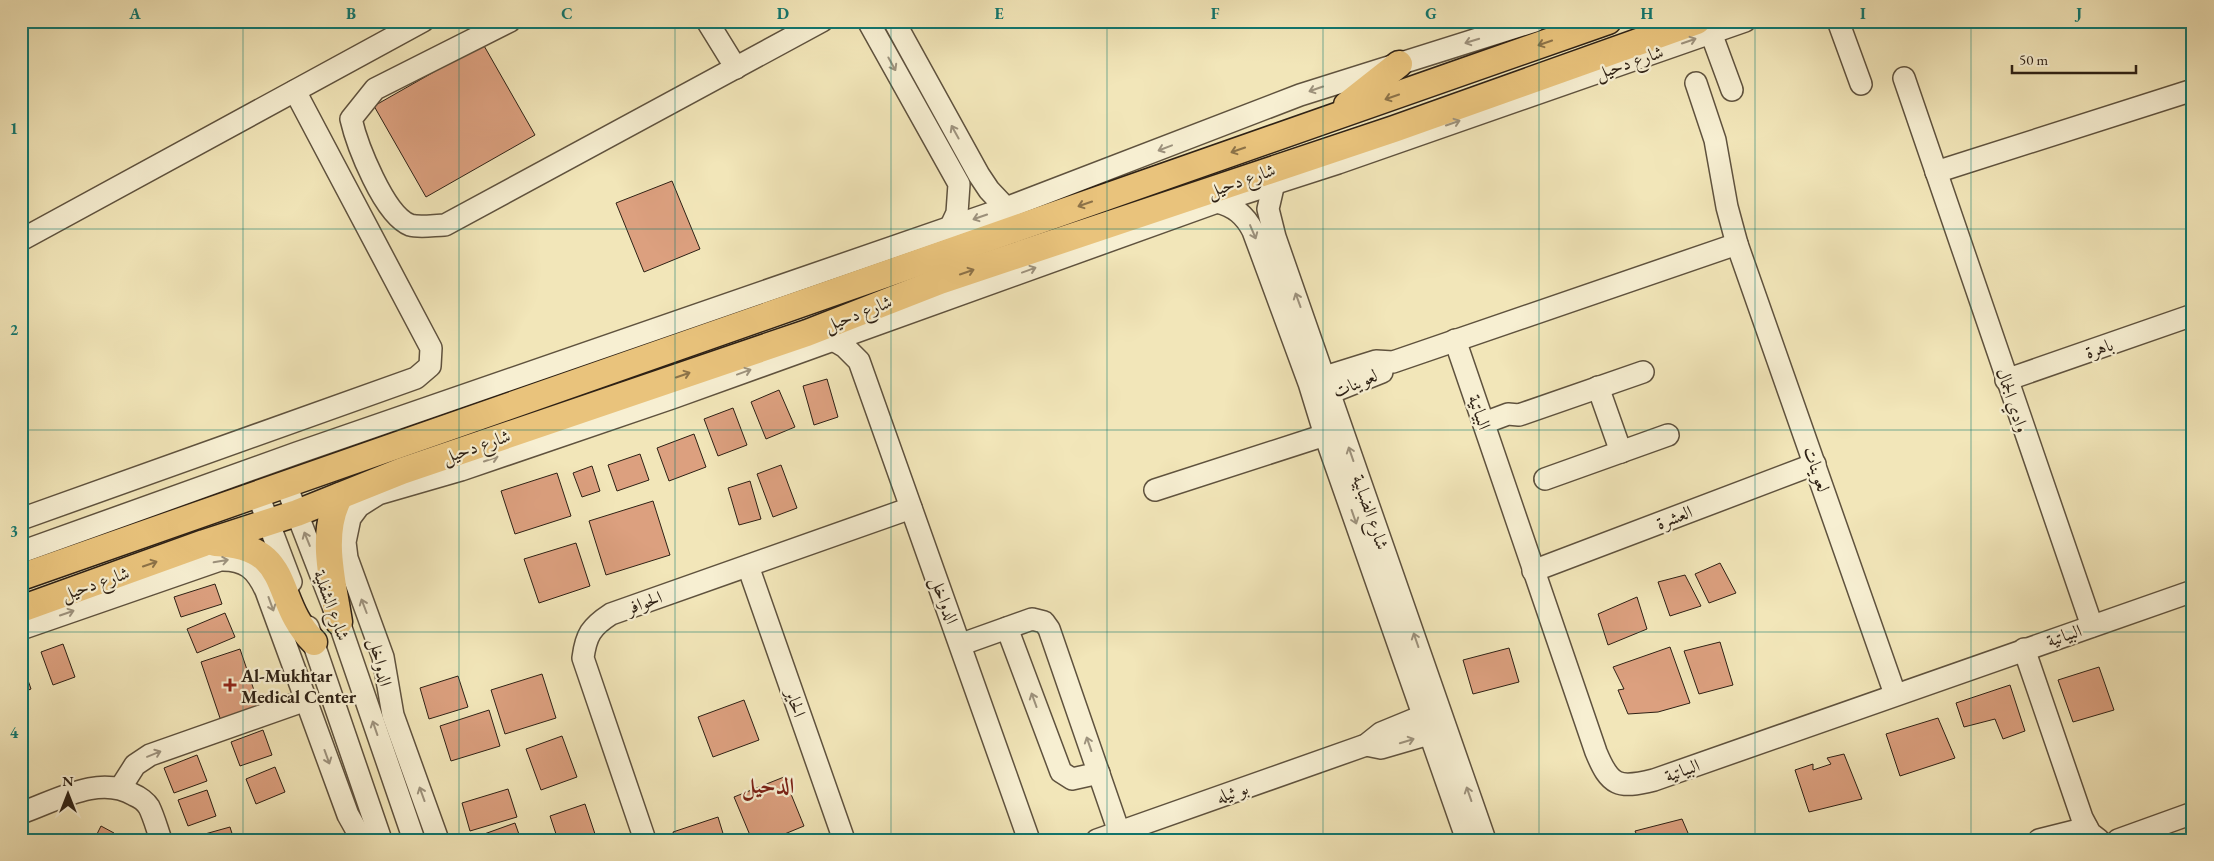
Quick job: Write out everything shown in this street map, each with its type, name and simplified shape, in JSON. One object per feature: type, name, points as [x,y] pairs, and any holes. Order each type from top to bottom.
[{"type":"main road","name":"شارع دحيل","points":[[21,577],[1608,21]]},
{"type":"main road","name":"شارع دحيل","points":[[21,609],[204,543],[297,513],[402,471],[807,333],[940,281],[1704,27]]},
{"type":"main road","points":[[1329,118],[1399,64]]},
{"type":"main road","points":[[1338,163],[1367,138]]},
{"type":"main road","points":[[887,321],[940,281]]},
{"type":"main road","points":[[807,333],[833,340]]},
{"type":"main road","points":[[551,420],[672,398]]},
{"type":"main road","points":[[402,471],[461,470]]},
{"type":"main road","points":[[339,622],[330,542],[332,515],[340,496]]},
{"type":"main road","points":[[204,543],[246,546],[264,557],[274,568],[300,625],[314,642]]},
{"type":"street","points":[[21,240],[423,21]]},
{"type":"street","points":[[510,21],[375,89],[351,119],[357,144],[374,178],[397,217],[411,225],[445,225],[822,21]]},
{"type":"street","points":[[707,21],[736,68]]},
{"type":"street","points":[[868,21],[959,184],[957,213],[950,228]]},
{"type":"street","points":[[894,21],[979,175],[1006,208]]},
{"type":"street","points":[[21,552],[297,453],[1006,208],[1300,95],[1399,64],[1506,26],[1535,21]]},
{"type":"street","name":"شارع دحيل","points":[[378,494],[461,470],[672,398],[1217,202],[1338,163],[1704,27],[1745,21]]},
{"type":"street","points":[[1838,21],[1861,84]]},
{"type":"street","points":[[1704,27],[1732,90]]},
{"type":"street","name":"وادي الجمال","points":[[1904,78],[2006,380],[2092,626]]},
{"type":"street","name":"لعوينات","points":[[1696,83],[1716,140],[1727,207],[1737,244],[1896,694]]},
{"type":"street","points":[[1936,172],[2193,90]]},
{"type":"street","points":[[21,519],[416,378],[430,366],[431,348],[295,91]]},
{"type":"street","points":[[959,184],[979,175]]},
{"type":"street","name":"شارع الضبابية","points":[[1274,183],[1269,200],[1270,218],[1320,388],[1435,721],[1467,840]]},
{"type":"street","name":"شارع الضبابية","points":[[1217,202],[1235,209],[1249,223],[1320,388],[1325,435],[1435,721],[1485,840]]},
{"type":"street","name":"لعوينات","points":[[1320,388],[1381,372],[1393,362],[1737,244]]},
{"type":"street","name":"باهرة","points":[[2006,380],[2193,315]]},
{"type":"street","points":[[859,361],[862,345],[887,321]]},
{"type":"street","name":"الدواخل","points":[[833,340],[845,347],[859,361],[962,644],[1030,840]]},
{"type":"street","name":"البياتية","points":[[1455,340],[1596,752],[1608,778],[1615,782],[1638,784],[1654,780],[2193,591]]},
{"type":"street","points":[[1485,428],[1511,423],[1519,415],[1643,372]]},
{"type":"street","points":[[1598,387],[1622,452]]},
{"type":"street","points":[[1155,490],[1325,435]]},
{"type":"street","points":[[1545,478],[1668,435]]},
{"type":"street","name":"العشرة","points":[[1534,571],[1815,464]]},
{"type":"street","name":"شارع الشفلية","points":[[286,485],[339,622],[414,840]]},
{"type":"street","name":"الدواخل","points":[[378,494],[364,501],[354,512],[346,533],[346,550],[349,566],[383,657],[396,726],[438,840]]},
{"type":"street","name":"شارع الشفلية","points":[[258,495],[314,642],[381,840]]},
{"type":"street","name":"الحوافر","points":[[645,840],[587,676],[583,658],[585,641],[595,625],[611,614],[911,508]]},
{"type":"street","name":"شارع دحيل","points":[[21,629],[220,560],[234,560],[246,564],[258,574],[306,700]]},
{"type":"street","name":"الحاير","points":[[748,566],[844,840]]},
{"type":"street","points":[[962,644],[1036,618],[1047,625],[1120,832]]},
{"type":"street","points":[[1007,628],[1061,772],[1072,780],[1099,773]]},
{"type":"street","points":[[2024,649],[2093,834],[2039,840]]},
{"type":"street","points":[[352,662],[389,693]]},
{"type":"street","points":[[121,787],[135,765],[150,755],[306,700],[348,816],[362,840]]},
{"type":"street","name":"بو ثيله","points":[[1097,840],[1366,745],[1376,735],[1435,721]]},
{"type":"street","points":[[350,748],[362,840]]},
{"type":"street","points":[[21,814],[88,790],[104,786],[121,787],[148,805],[161,840]]},
{"type":"street","points":[[2118,840],[2193,813]]},
{"type":"building","points":[[483,44],[535,135],[426,197],[374,106]]},
{"type":"building","points":[[672,181],[700,249],[644,272],[616,203]]},
{"type":"building","points":[[827,379],[838,417],[814,425],[803,386]]},
{"type":"building","points":[[779,390],[795,427],[766,439],[751,402]]},
{"type":"building","points":[[733,408],[747,445],[718,456],[704,419]]},
{"type":"building","points":[[694,434],[706,467],[669,481],[657,448]]},
{"type":"building","points":[[640,454],[649,480],[617,491],[608,465]]},
{"type":"building","points":[[781,465],[797,508],[773,517],[757,474]]},
{"type":"building","points":[[592,466],[600,491],[582,497],[573,473]]},
{"type":"building","points":[[557,473],[571,516],[515,534],[501,491]]},
{"type":"building","points":[[750,481],[761,519],[739,525],[728,488]]},
{"type":"building","points":[[653,501],[670,555],[606,575],[589,521]]},
{"type":"building","points":[[576,543],[590,586],[539,603],[524,559]]},
{"type":"building","points":[[1720,563],[1736,593],[1709,603],[1695,574]]},
{"type":"building","points":[[1685,575],[1701,606],[1670,616],[1658,582]]},
{"type":"building","points":[[215,584],[222,604],[181,617],[174,597]]},
{"type":"building","points":[[1637,597],[1647,629],[1608,645],[1598,614]]},
{"type":"building","points":[[225,613],[235,637],[197,653],[187,629]]},
{"type":"building","points":[[1720,642],[1733,685],[1699,694],[1684,651]]},
{"type":"building","points":[[63,644],[75,677],[53,685],[41,652]]},
{"type":"building","points":[[1670,647],[1690,703],[1658,712],[1628,714],[1618,690],[1624,689],[1613,667]]},
{"type":"building","points":[[1509,648],[1519,682],[1473,694],[1463,660]]},
{"type":"building","name":"Al-Mukhtar Medical Center","points":[[240,649],[260,708],[221,721],[201,662]]},
{"type":"building","points":[[21,660],[31,689],[21,693]]},
{"type":"building","points":[[2099,667],[2114,710],[2073,722],[2058,680]]},
{"type":"building","points":[[542,674],[556,718],[505,734],[491,690]]},
{"type":"building","points":[[458,676],[468,707],[429,719],[420,688]]},
{"type":"building","points":[[2010,685],[2025,731],[2003,739],[1995,719],[1964,727],[1956,703]]},
{"type":"building","points":[[744,700],[759,740],[713,757],[698,717]]},
{"type":"building","points":[[489,710],[500,746],[451,761],[440,726]]},
{"type":"building","points":[[1938,718],[1955,758],[1900,776],[1886,734]]},
{"type":"building","points":[[263,730],[272,755],[240,766],[231,742]]},
{"type":"building","points":[[562,736],[577,777],[541,790],[526,749]]},
{"type":"building","points":[[1844,754],[1862,799],[1809,812],[1795,770],[1813,764],[1813,770],[1831,764],[1827,758]]},
{"type":"building","points":[[197,755],[207,781],[174,793],[164,768]]},
{"type":"building","points":[[275,767],[285,792],[256,804],[246,779]]},
{"type":"building","points":[[784,777],[804,826],[770,840],[752,840],[734,797]]},
{"type":"building","points":[[508,789],[517,817],[470,831],[462,803]]},
{"type":"building","points":[[207,790],[216,816],[188,826],[178,800]]},
{"type":"building","points":[[585,804],[597,840],[558,840],[550,816]]},
{"type":"building","points":[[718,817],[725,840],[675,840],[673,832]]},
{"type":"building","points":[[1682,819],[1691,840],[1639,840],[1635,831]]},
{"type":"building","points":[[515,823],[521,840],[474,840],[473,838]]},
{"type":"building","points":[[101,826],[114,833],[110,840],[94,840]]},
{"type":"building","points":[[230,827],[234,840],[187,840],[187,839]]},
{"type":"place","name":"Al-Mukhtar Medical Center","points":[[230,685]]},
{"type":"district","name":"الدحيل","points":[[768,785]]}]
